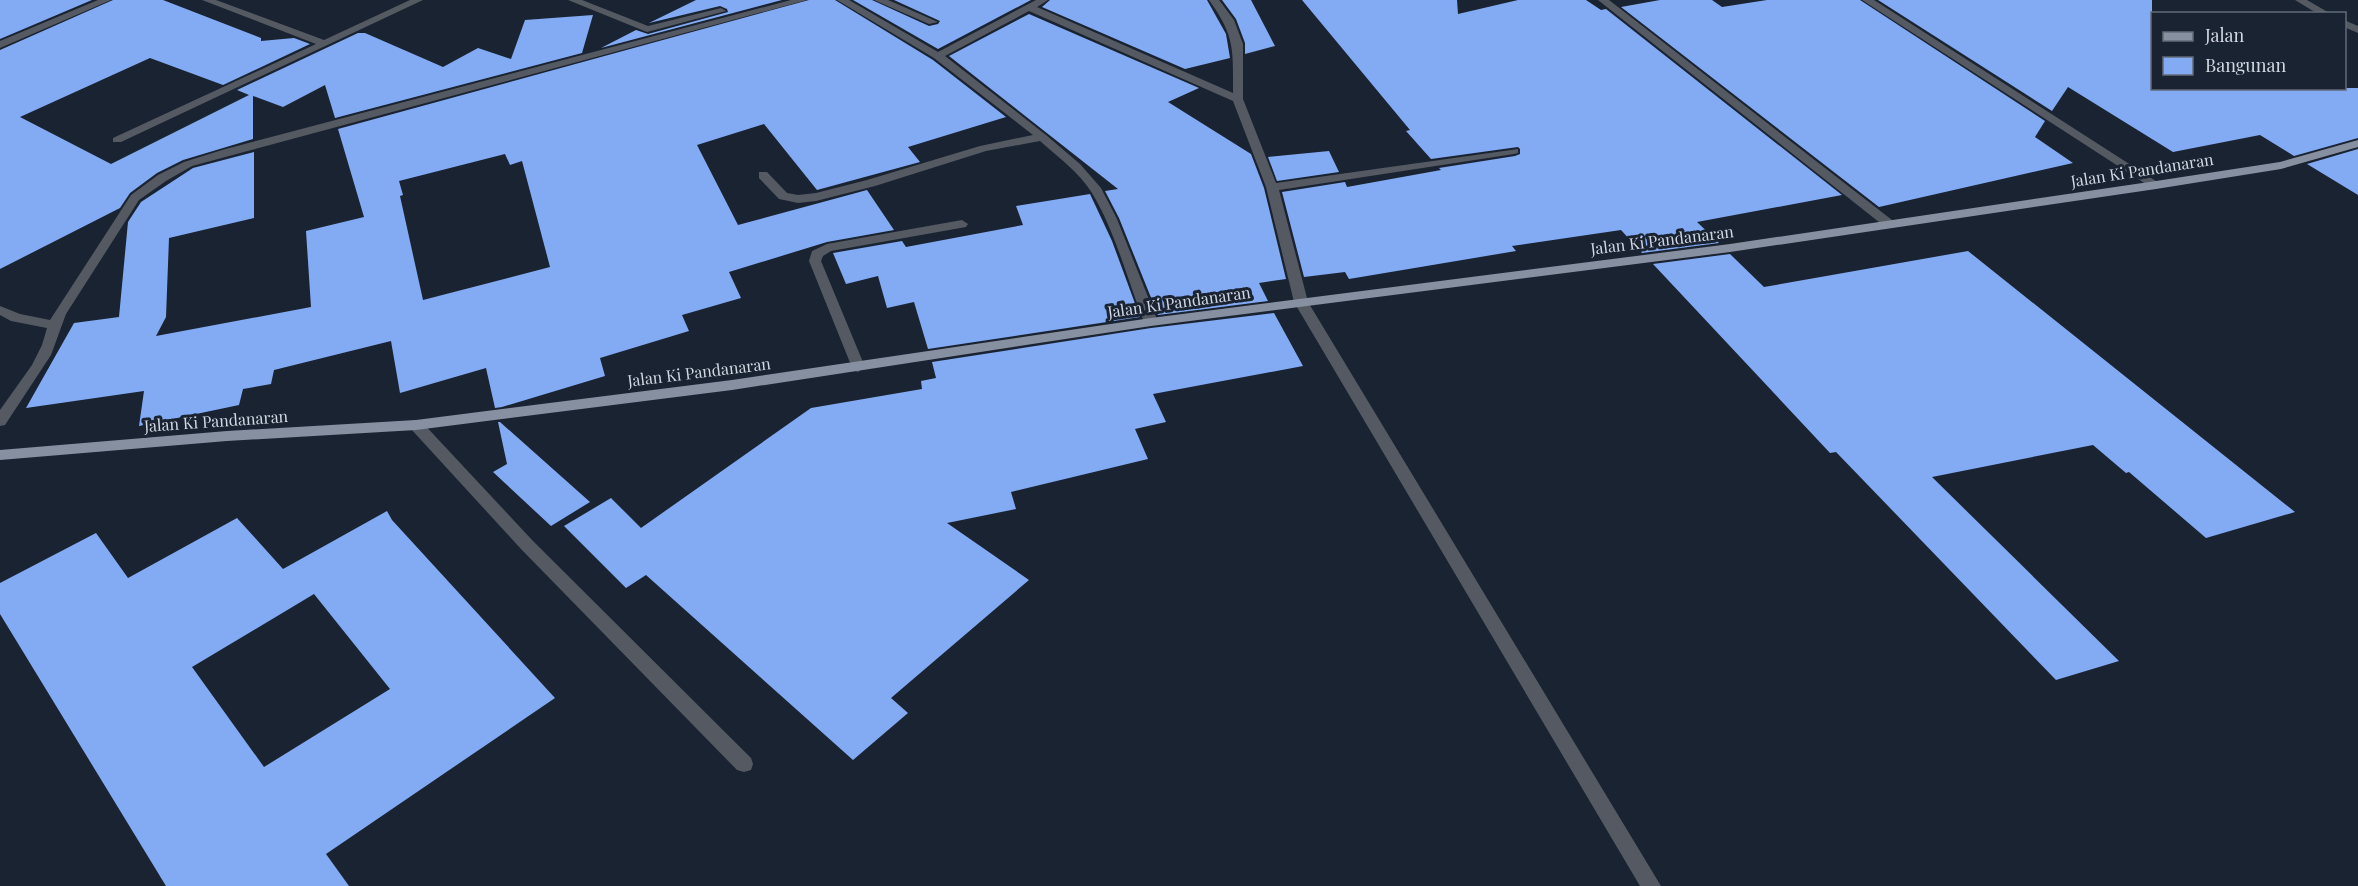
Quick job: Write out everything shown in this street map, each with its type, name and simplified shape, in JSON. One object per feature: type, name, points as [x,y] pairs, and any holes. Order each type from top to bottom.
[{"type":"main road","name":"Jalan Ki Pandanaran","points":[[0,455],[227,436],[416,425],[732,385],[1151,322],[1730,248],[2156,185],[2281,165],[2358,143]]},
{"type":"street","points":[[0,45],[106,0]]},
{"type":"street","points":[[207,0],[324,43]]},
{"type":"street","points":[[117,140],[418,0]]},
{"type":"street","points":[[573,0],[647,29],[765,0]]},
{"type":"street","points":[[0,421],[43,358],[51,342],[53,326],[135,198],[162,178],[188,164],[802,0]]},
{"type":"street","points":[[842,0],[938,56],[1076,166],[1097,191],[1111,219],[1151,322]]},
{"type":"street","points":[[879,0],[933,22]]},
{"type":"street","points":[[938,56],[1043,0]]},
{"type":"street","points":[[1214,0],[1229,20],[1238,44],[1238,99],[1272,187],[1301,302],[1651,886]]},
{"type":"street","points":[[1603,0],[1888,223]]},
{"type":"street","points":[[1867,0],[2156,185]]},
{"type":"street","points":[[2300,0],[2322,12]]},
{"type":"street","points":[[1030,8],[1238,99]]},
{"type":"street","points":[[763,175],[783,196],[798,199],[816,197],[872,183],[984,148],[1042,137]]},
{"type":"street","points":[[1272,187],[1514,151]]},
{"type":"street","points":[[858,367],[815,261],[817,254],[827,248],[962,224]]},
{"type":"street","points":[[0,310],[15,318],[53,326]]},
{"type":"street","points":[[416,425],[535,554],[744,764]]},
{"type":"building","points":[[0,0],[92,0],[0,39]]},
{"type":"building","points":[[113,0],[163,0],[261,38],[261,41],[294,38],[310,44],[223,85],[150,58],[20,117],[111,164],[249,95],[237,90],[358,33],[365,33],[443,67],[478,48],[511,59],[525,20],[593,15],[582,53],[335,118],[325,85],[283,107],[253,96],[253,139],[183,160],[157,173],[130,193],[120,208],[0,269],[0,50]]},
{"type":"building","points":[[696,0],[782,0],[601,48],[636,30],[648,34],[728,12],[720,6],[649,23]]},
{"type":"building","points":[[809,0],[835,0],[933,60],[1006,117],[908,147],[920,162],[817,190],[764,124],[697,145],[738,225],[867,190],[894,230],[827,242],[729,272],[741,298],[682,315],[689,331],[600,358],[605,376],[502,407],[495,408],[486,368],[400,393],[391,341],[274,370],[271,384],[243,389],[239,405],[139,426],[144,391],[26,408],[74,323],[119,317],[128,222],[141,202],[193,168],[254,152],[254,218],[169,238],[166,317],[156,336],[311,307],[306,231],[364,217],[338,129]],"holes":[[[505,154],[510,165],[522,161],[550,267],[423,300],[400,196],[403,195],[399,181]]]},
{"type":"building","points":[[853,0],[872,0],[929,26],[938,24],[940,21],[894,0],[1031,0],[938,49]]},
{"type":"building","points":[[1050,0],[1207,0],[1226,34],[1230,58],[1185,69],[1042,7]]},
{"type":"building","points":[[1222,0],[1251,0],[1275,46],[1245,54],[1245,43],[1236,19]]},
{"type":"building","points":[[1302,0],[1457,0],[1458,14],[1518,0],[1586,0],[1601,10],[1606,9],[1842,195],[1697,222],[1719,243],[1642,253],[1621,230],[1512,246],[1516,251],[1349,279],[1345,272],[1304,277],[1282,192],[1345,182],[1347,187],[1441,170],[1439,168],[1515,156],[1520,154],[1520,149],[1518,147],[1431,159],[1406,131],[1410,130]]},
{"type":"building","points":[[1660,0],[1712,0],[1722,7],[1767,0],[1860,0],[2045,121],[2035,137],[2073,163],[1879,207],[1621,7]]},
{"type":"building","points":[[1878,0],[2152,0],[2151,90],[2346,90],[2346,88],[2358,88],[2358,138],[2294,156],[2260,135],[2173,152],[2068,87],[2052,111]]},
{"type":"building","points":[[1029,14],[1199,88],[1168,102],[1251,154],[1264,188],[1286,279],[1259,283],[1268,301],[1158,315],[1119,218],[1105,191],[1118,189],[949,56]]},
{"type":"building","points":[[2358,149],[2358,195],[2307,164]]},
{"type":"building","points":[[1329,151],[1339,172],[1277,181],[1268,157]]},
{"type":"building","points":[[1090,194],[1112,241],[1140,317],[928,349],[914,302],[887,308],[878,276],[846,284],[833,253],[902,241],[906,247],[1023,225],[1016,206]]},
{"type":"building","points":[[1968,251],[2295,512],[2206,538],[2129,472],[2126,473],[2093,445],[1932,477],[2119,661],[2056,680],[1836,452],[1830,453],[1653,264],[1730,254],[1764,287]]},
{"type":"building","points":[[1274,313],[1303,366],[1153,394],[1166,422],[1135,429],[1148,459],[1011,492],[1016,509],[947,523],[1029,580],[891,698],[908,713],[853,760],[646,575],[626,588],[564,526],[611,498],[641,528],[811,408],[922,389],[921,381],[936,378],[932,362],[1151,328]]},
{"type":"building","points":[[498,422],[590,502],[551,526],[493,472],[507,464]]},
{"type":"building","points":[[387,511],[392,520],[555,698],[326,854],[349,886],[166,886],[0,614],[0,583],[96,533],[128,578],[237,518],[283,569]],"holes":[[[314,594],[390,689],[264,767],[192,667]]]}]
